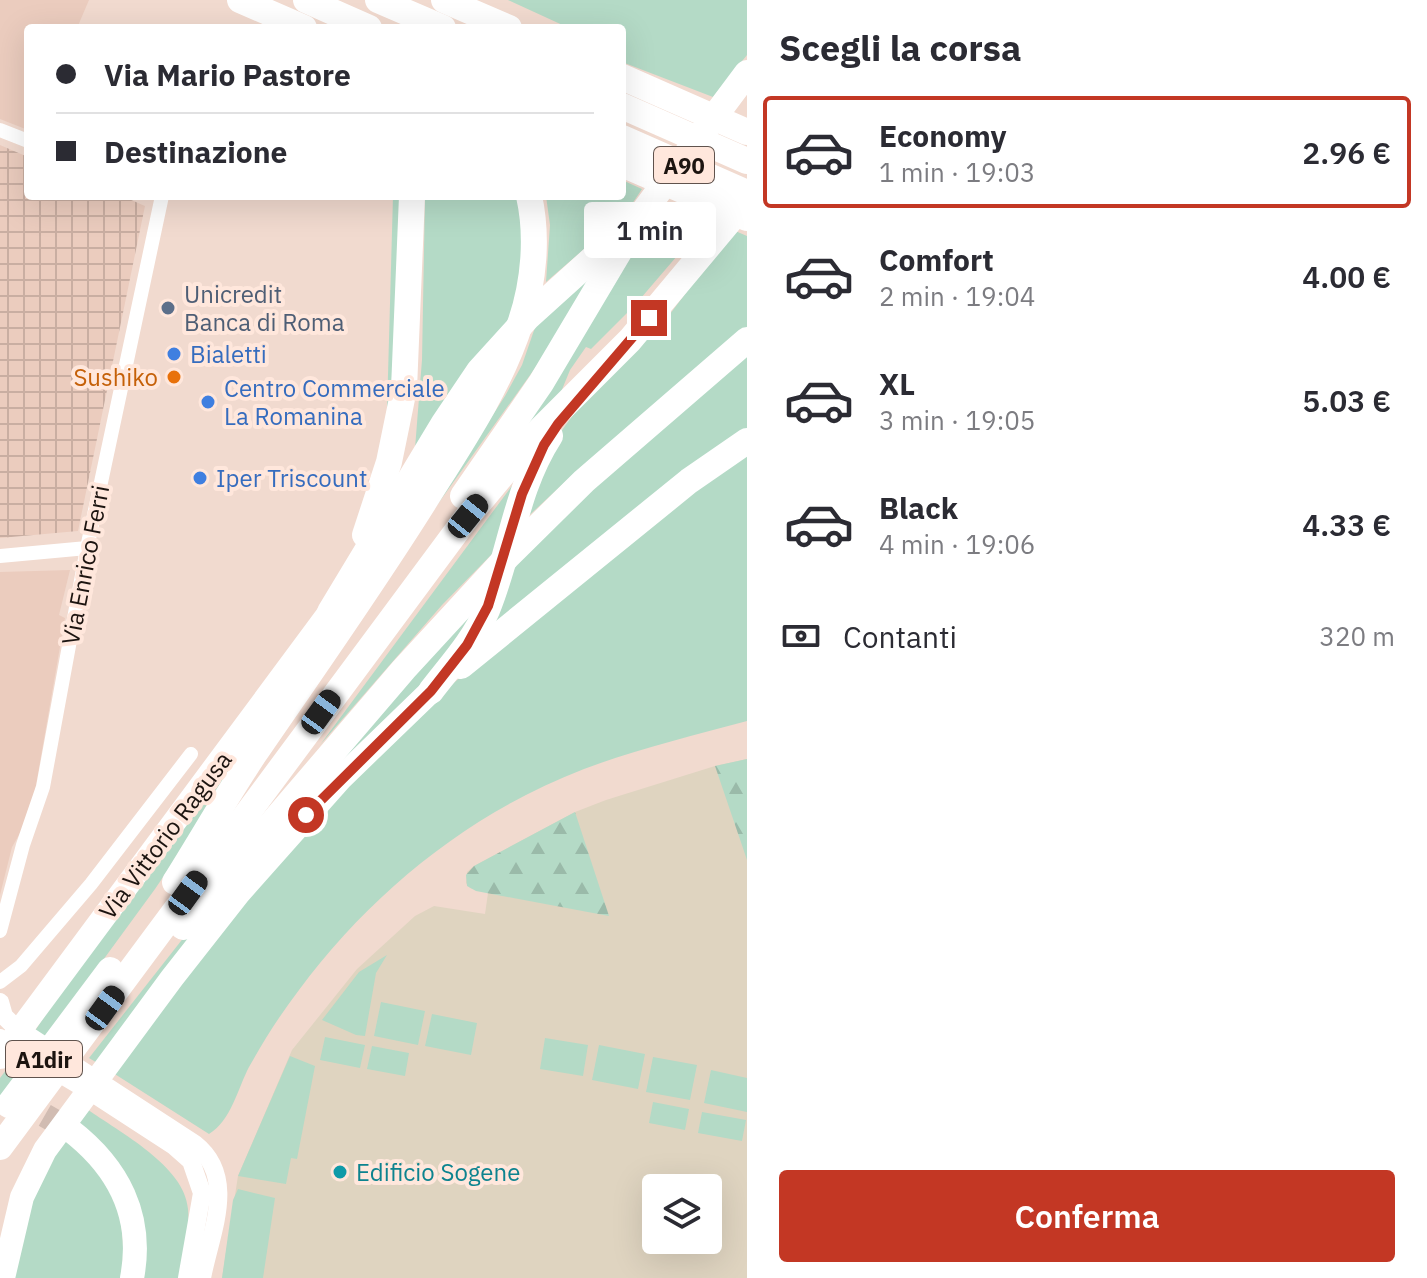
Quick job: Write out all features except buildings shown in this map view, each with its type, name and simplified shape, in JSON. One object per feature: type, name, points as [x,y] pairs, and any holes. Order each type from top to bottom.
[{"type":"highway","points":[[240,0],[294,24]]},
{"type":"highway","points":[[306,0],[360,24]]},
{"type":"highway","points":[[378,0],[434,24]]},
{"type":"highway","points":[[444,0],[500,24]]},
{"type":"highway","points":[[330,612],[444,423],[494,354],[528,317],[645,209],[747,73]]},
{"type":"highway","points":[[626,79],[747,132]]},
{"type":"highway","name":"A90","points":[[626,108],[747,161]]},
{"type":"highway","name":"A90","points":[[626,140],[747,193]]},
{"type":"highway","points":[[626,166],[747,218]]},
{"type":"highway","points":[[330,612],[370,522],[399,420],[407,358],[412,200]]},
{"type":"highway","points":[[175,882],[254,756],[390,556],[470,428],[500,373],[521,324],[529,286],[533,229],[529,200]]},
{"type":"highway","name":"A1dir","points":[[0,1147],[468,516],[536,434],[630,340],[747,200]]},
{"type":"highway","name":"A1dir","points":[[0,1118],[495,452],[541,383],[645,209]]},
{"type":"highway","points":[[431,691],[467,645],[485,614],[527,479],[550,437],[630,340]]},
{"type":"highway","points":[[86,1033],[135,985],[480,584],[584,481],[747,340]]},
{"type":"highway","points":[[3,1278],[22,1197],[45,1150],[193,950],[282,841],[341,778],[431,691],[689,481],[747,441]]},
{"type":"highway","name":"Via Vittorio Ragusa","points":[[0,1057],[330,612]]},
{"type":"highway","points":[[70,1130],[102,1158],[124,1194],[134,1232],[132,1278]]},
{"type":"street","points":[[0,130],[24,139]]},
{"type":"street","name":"Via Enrico Ferri","points":[[0,931],[23,845],[43,787],[87,548],[161,200]]},
{"type":"street","points":[[0,556],[87,548]]},
{"type":"street","points":[[0,982],[21,966],[91,884],[191,754]]},
{"type":"street","points":[[0,1002],[4,1016],[14,1026],[195,1144],[209,1157],[219,1182],[220,1198],[202,1278]]},
{"type":"street","points":[[0,1038],[94,1094],[174,1146],[191,1161],[202,1193],[187,1278]]},
{"type":"shaded area","points":[[0,0],[89,0],[79,24],[24,24],[24,128],[0,119]]},
{"type":"shaded area","points":[[0,145],[24,155],[24,200],[131,200],[145,206],[78,531],[0,538]]},
{"type":"shaded area","points":[[70,570],[59,615],[65,618],[31,814],[12,847],[0,895],[0,572]]},
{"type":"shaded area","points":[[747,759],[747,1278],[222,1278],[238,1176],[292,1050],[357,969],[415,916],[434,906],[485,914],[488,893],[470,888],[466,883],[467,872],[575,812]]},
{"type":"green space","points":[[508,0],[747,0],[747,55],[713,97],[626,64],[626,24],[560,24]]},
{"type":"green space","points":[[626,182],[642,189],[626,213],[546,282],[550,225],[547,200],[626,200]]},
{"type":"green space","points":[[393,200],[406,200],[406,213],[386,446]]},
{"type":"green space","points":[[425,200],[523,200],[526,214],[518,313],[414,461],[422,360]]},
{"type":"green space","points":[[655,209],[701,228],[635,305],[591,349],[586,347],[570,370],[561,392],[498,465]]},
{"type":"green space","points":[[733,230],[747,236],[747,327],[580,468],[520,524],[547,452],[565,426],[582,403],[667,318]]},
{"type":"green space","points":[[589,278],[543,357],[412,540],[505,396],[522,365],[539,316]]},
{"type":"green space","points":[[747,350],[747,431],[492,630],[508,572],[596,482]]},
{"type":"green space","points":[[747,452],[747,721],[624,755],[542,787],[501,808],[425,860],[390,889],[327,954],[279,1018],[245,1075],[228,1113],[209,1134],[110,1071],[266,874],[417,714],[573,582]]},
{"type":"green space","points":[[517,479],[495,551],[442,605],[320,745]]},
{"type":"green space","points":[[483,594],[467,635],[99,1064],[89,1058],[214,899]]},
{"type":"green space","points":[[324,638],[155,889],[0,1101],[0,1078],[63,987]]},
{"type":"green space","points":[[747,759],[747,860],[715,766]]},
{"type":"green space","points":[[575,812],[609,916],[476,891],[467,886],[466,875],[474,866]]},
{"type":"green space","points":[[387,955],[376,973],[365,1036],[322,1020],[359,972]]},
{"type":"green space","points":[[381,1002],[425,1011],[418,1045],[374,1036]]},
{"type":"green space","points":[[432,1014],[477,1023],[471,1055],[425,1046]]},
{"type":"green space","points":[[325,1037],[365,1045],[360,1068],[320,1060]]},
{"type":"green space","points":[[545,1038],[588,1045],[583,1076],[540,1069]]},
{"type":"green space","points":[[599,1045],[645,1054],[638,1089],[592,1080]]},
{"type":"green space","points":[[372,1046],[409,1053],[405,1076],[367,1069]]},
{"type":"green space","points":[[290,1056],[315,1066],[297,1159],[291,1158],[286,1184],[238,1176]]},
{"type":"green space","points":[[653,1057],[697,1065],[690,1100],[646,1092]]},
{"type":"green space","points":[[711,1070],[747,1078],[747,1112],[704,1103]]},
{"type":"green space","points":[[653,1102],[689,1109],[685,1130],[649,1123]]},
{"type":"green space","points":[[87,1109],[148,1152],[175,1178],[184,1193],[188,1226],[180,1278],[144,1278],[146,1248],[72,1127]]},
{"type":"green space","points":[[702,1112],[746,1120],[742,1141],[698,1133]]},
{"type":"green space","points":[[65,1139],[97,1170],[114,1199],[123,1238],[121,1278],[13,1278],[34,1190]]},
{"type":"green space","points":[[238,1189],[275,1198],[263,1278],[222,1278],[233,1200]]},
{"type":"tunnel","points":[[11,1103],[44,1115],[70,1130]]},
{"type":"place","name":"Unicredit Banca di Roma","points":[[168,308]]},
{"type":"place","name":"Bialetti","points":[[174,354]]},
{"type":"place","name":"Sushiko","points":[[174,377]]},
{"type":"place","name":"Centro Commerciale La Romanina","points":[[208,402]]},
{"type":"place","name":"Iper Triscount","points":[[200,478]]},
{"type":"place","name":"Edificio Sogene","points":[[340,1172]]},
{"type":"route","points":[[306,815],[431,691],[467,645],[488,606],[522,494],[544,445],[558,424],[649,318]]}]
